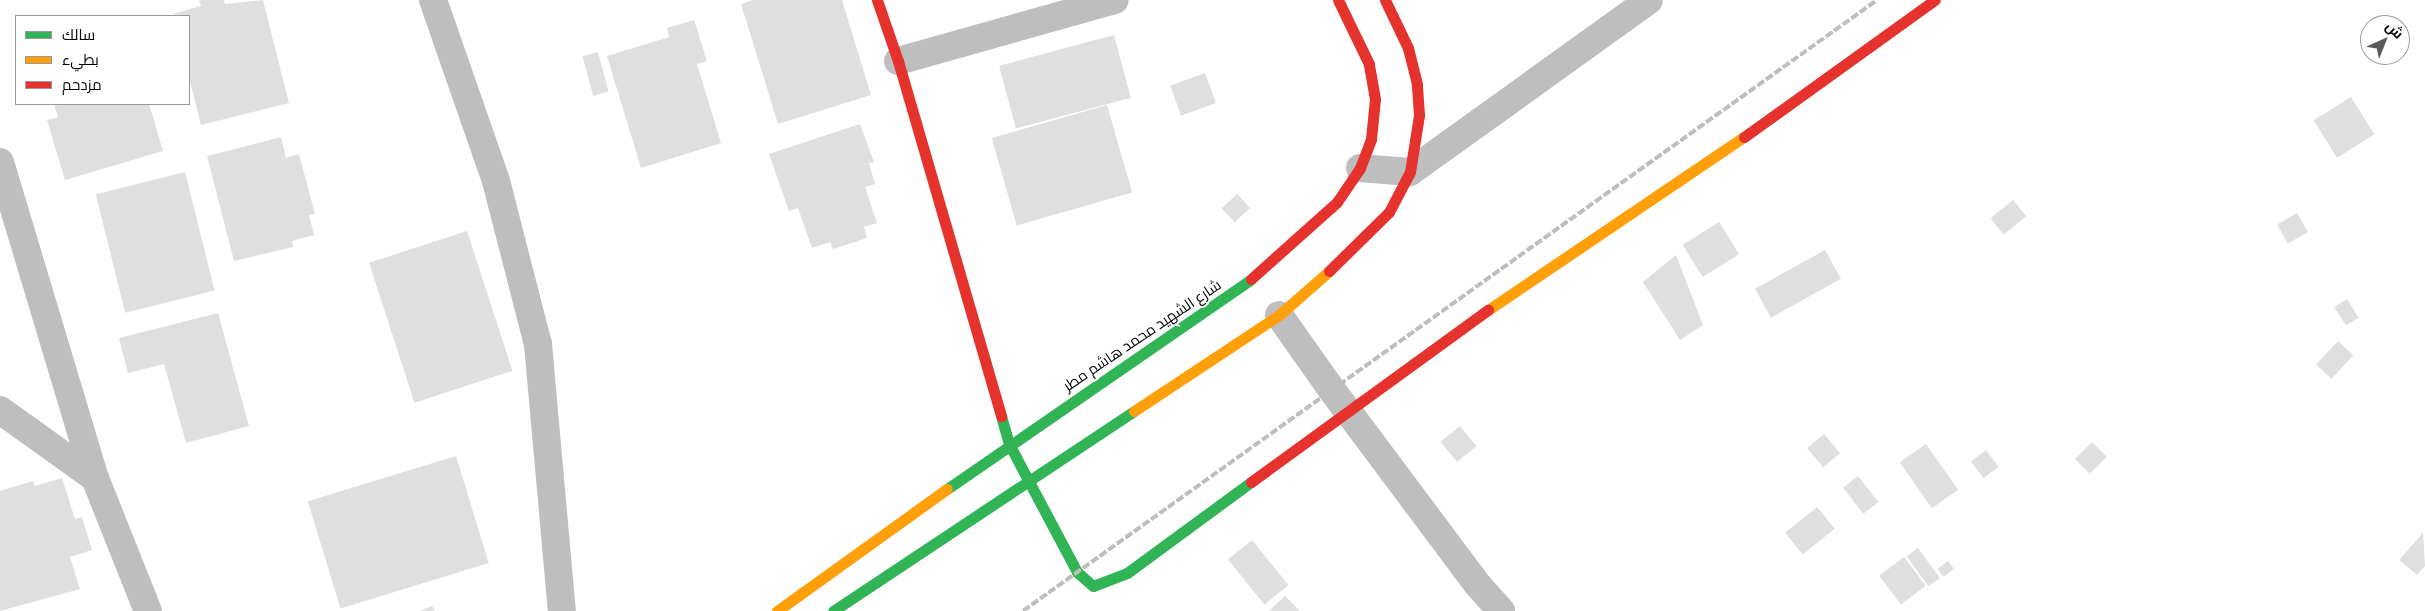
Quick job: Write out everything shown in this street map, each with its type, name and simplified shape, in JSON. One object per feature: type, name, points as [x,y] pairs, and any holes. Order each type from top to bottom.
[{"type":"main road","points":[[877,0],[898,61],[1009,444],[1026,480],[1077,572],[1093,586],[1128,573],[1534,276],[1737,142],[1935,0]]},
{"type":"main road","name":"شارع الشهيد محمد هاشم مطر","points":[[777,611],[1009,444],[1266,269],[1337,202],[1360,168],[1371,139],[1375,100],[1369,64],[1338,0]]},
{"type":"main road","points":[[833,611],[1026,480],[1279,314],[1357,247],[1389,212],[1410,172],[1419,115],[1417,84],[1408,48],[1385,0]]},
{"type":"street","points":[[432,0],[496,181],[538,344],[562,611]]},
{"type":"street","points":[[898,61],[1115,0]]},
{"type":"street","points":[[1360,168],[1410,172],[1649,0]]},
{"type":"street","points":[[0,162],[96,478],[148,611]]},
{"type":"street","points":[[1279,314],[1349,413],[1477,584],[1501,611]]},
{"type":"street","points":[[0,410],[96,478]]},
{"type":"building","points":[[199,0],[224,0],[225,4],[263,0],[289,103],[201,125],[190,82],[190,15],[172,14],[201,6]]},
{"type":"building","points":[[753,0],[842,0],[871,95],[778,124],[741,4]]},
{"type":"building","points":[[694,20],[707,61],[697,64],[721,143],[641,168],[607,56],[669,37],[667,28]]},
{"type":"building","points":[[1114,35],[1131,98],[1016,129],[999,66]]},
{"type":"building","points":[[598,52],[609,92],[593,96],[583,56]]},
{"type":"building","points":[[1205,73],[1216,103],[1181,116],[1170,86]]},
{"type":"building","points":[[2351,97],[2374,134],[2337,158],[2314,120]]},
{"type":"building","points":[[54,105],[149,105],[163,151],[65,180],[47,120],[58,117]]},
{"type":"building","points":[[1107,105],[1132,192],[1017,226],[992,138]]},
{"type":"building","points":[[860,124],[874,162],[869,163],[875,184],[865,187],[877,223],[864,227],[867,238],[833,249],[830,242],[812,248],[798,208],[789,211],[769,154]]},
{"type":"building","points":[[281,137],[286,158],[299,154],[315,214],[309,215],[314,235],[292,241],[293,247],[234,261],[207,156]]},
{"type":"building","points":[[185,172],[215,290],[125,313],[96,194]]},
{"type":"building","points":[[1237,194],[1250,208],[1235,222],[1222,208]]},
{"type":"building","points":[[2013,200],[2026,216],[2004,235],[1990,218]]},
{"type":"building","points":[[2297,213],[2308,232],[2288,244],[2277,224]]},
{"type":"building","points":[[1719,222],[1739,254],[1703,277],[1683,245]]},
{"type":"building","points":[[467,231],[512,371],[414,403],[369,263]]},
{"type":"building","points":[[1825,250],[1841,279],[1771,318],[1755,289]]},
{"type":"building","points":[[1676,255],[1703,325],[1680,340],[1643,282]]},
{"type":"building","points":[[2347,299],[2359,318],[2346,326],[2334,307]]},
{"type":"building","points":[[218,313],[249,426],[186,443],[164,364],[128,373],[119,338]]},
{"type":"building","points":[[2338,341],[2353,355],[2332,379],[2316,364]]},
{"type":"building","points":[[1460,426],[1476,446],[1457,462],[1441,442]]},
{"type":"building","points":[[1824,434],[1840,453],[1823,467],[1807,448]]},
{"type":"building","points":[[2092,442],[2107,457],[2090,474],[2075,459]]},
{"type":"building","points":[[1926,444],[1958,490],[1932,508],[1900,462]]},
{"type":"building","points":[[1986,450],[1999,467],[1983,478],[1971,461]]},
{"type":"building","points":[[456,456],[489,563],[341,608],[308,501]]},
{"type":"building","points":[[1858,476],[1878,502],[1863,514],[1843,488]]},
{"type":"building","points":[[62,478],[75,519],[82,517],[92,550],[70,557],[80,589],[0,611],[0,491],[33,481],[35,486]]},
{"type":"building","points":[[1817,507],[1835,529],[1803,555],[1785,533]]},
{"type":"building","points":[[2423,533],[2425,566],[2417,575],[2399,560]]},
{"type":"building","points":[[1252,540],[1289,585],[1264,605],[1228,560]]},
{"type":"building","points":[[1918,548],[1940,578],[1928,586],[1907,556]]},
{"type":"building","points":[[1904,557],[1926,586],[1901,604],[1879,576]]},
{"type":"building","points":[[1948,561],[1954,569],[1944,577],[1938,569]]},
{"type":"building","points":[[1285,596],[1300,611],[1269,611]]},
{"type":"building","points":[[432,606],[435,611],[420,611]]},
{"type":"railway","points":[[1023,611],[1877,0]]},
{"type":"traffic: fast","points":[[947,489],[1251,279]]},
{"type":"traffic: fast","points":[[833,611],[1134,411]]},
{"type":"traffic: fast","points":[[1001,416],[1009,444],[1077,572],[1093,586],[1127,573],[1251,482]]},
{"type":"traffic: slow","points":[[1488,310],[1744,137]]},
{"type":"traffic: slow","points":[[1134,411],[1279,315],[1329,271]]},
{"type":"traffic: slow","points":[[777,611],[947,489]]},
{"type":"traffic: jam","points":[[877,0],[898,61],[1001,416]]},
{"type":"traffic: jam","points":[[1251,279],[1337,202],[1360,168],[1371,139],[1375,99],[1369,64],[1338,0]]},
{"type":"traffic: jam","points":[[1329,271],[1389,212],[1410,172],[1419,115],[1417,84],[1408,48],[1385,0]]},
{"type":"traffic: jam","points":[[1744,137],[1935,0]]},
{"type":"traffic: jam","points":[[1251,482],[1488,310]]}]
